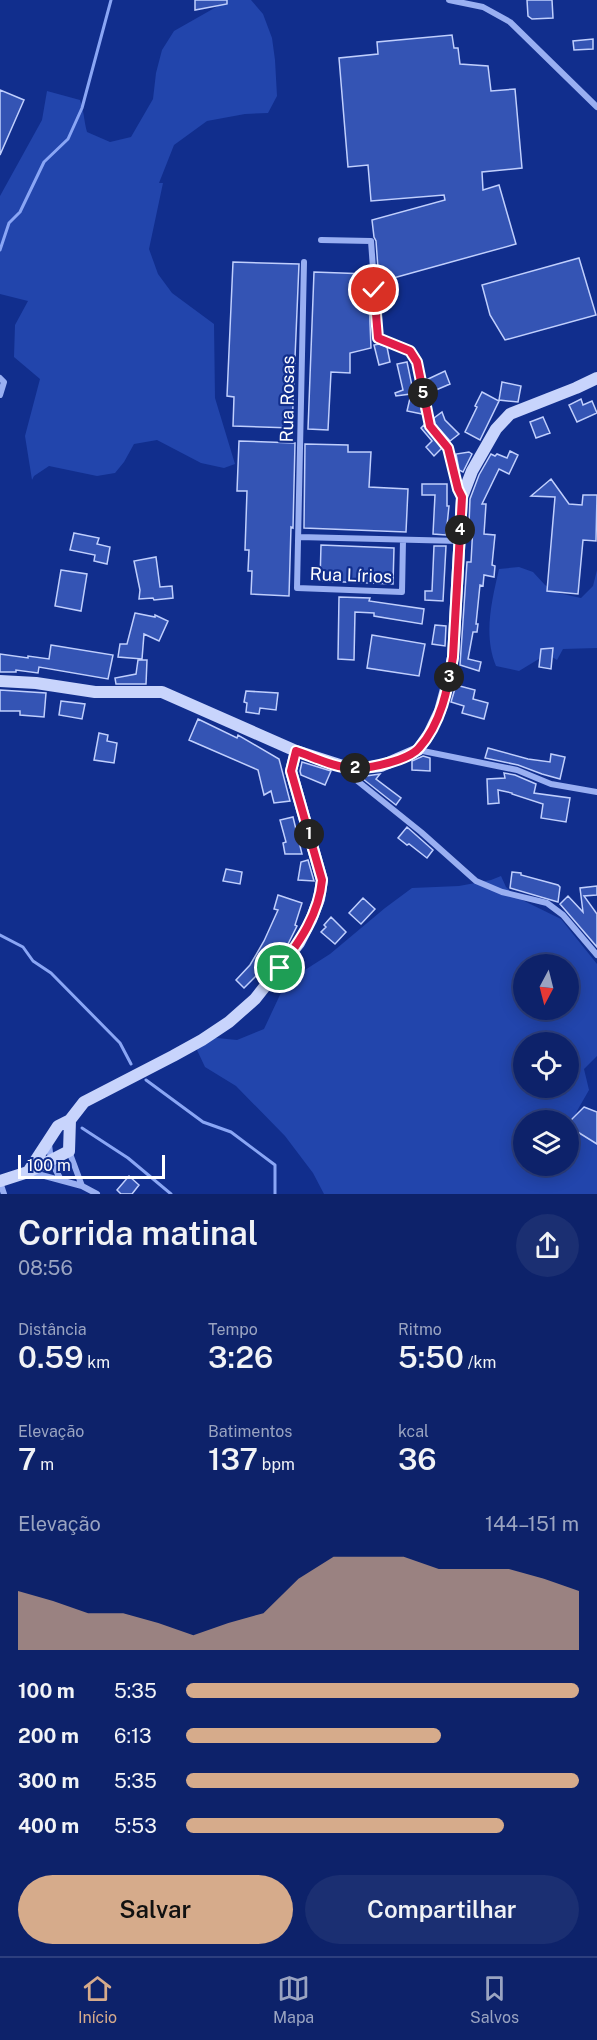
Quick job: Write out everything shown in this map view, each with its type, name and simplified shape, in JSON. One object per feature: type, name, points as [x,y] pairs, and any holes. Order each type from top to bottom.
[{"type":"street","points":[[449,0],[483,7],[510,22],[597,107]]},
{"type":"street","points":[[321,240],[371,241],[378,338],[410,351],[417,362],[430,426],[448,448],[462,497]]},
{"type":"street","name":"Rua Rosas","points":[[299,537],[304,262]]},
{"type":"street","points":[[0,378],[4,382],[0,395]]},
{"type":"street","points":[[0,681],[36,683],[95,692],[162,692],[296,751],[352,769],[381,766],[418,750],[440,711],[449,678],[453,657],[462,497],[472,471],[496,429],[510,414],[592,381],[597,392]]},
{"type":"street","points":[[299,537],[459,541]]},
{"type":"street","name":"Rua Lírios","points":[[299,537],[297,588],[402,592],[403,540]]},
{"type":"street","points":[[418,750],[516,770],[550,784],[597,792]]},
{"type":"street","points":[[28,1172],[58,1126],[70,1120],[84,1102],[202,1040],[229,1022],[255,999],[299,942],[315,910],[322,880],[291,771],[296,751]]},
{"type":"street","points":[[352,769],[355,779],[421,832],[476,881],[502,891],[547,903],[563,915],[597,955]]},
{"type":"street","points":[[70,1120],[69,1151],[82,1186]]},
{"type":"street","points":[[48,1140],[51,1161],[61,1180]]},
{"type":"street","points":[[4,1194],[0,1182],[28,1172],[69,1151]]},
{"type":"street","points":[[28,1172],[82,1186],[97,1194]]},
{"type":"shaded area","points":[[219,0],[251,0],[263,14],[272,38],[277,96],[268,113],[245,114],[207,121],[174,145],[159,183],[163,183],[149,249],[158,274],[172,293],[214,324],[215,398],[235,464],[224,468],[201,463],[157,440],[134,444],[115,473],[97,476],[49,466],[34,476],[32,480],[25,436],[40,379],[14,357],[15,325],[28,301],[0,294],[0,196],[42,120],[47,91],[80,100],[87,132],[110,142],[131,137],[153,99],[162,50],[174,31],[218,6]]},
{"type":"shaded area","points":[[519,567],[533,572],[545,585],[558,593],[581,598],[593,586],[597,570],[597,648],[563,649],[557,660],[547,654],[519,671],[496,666],[489,630],[499,569]]},
{"type":"shaded area","points":[[501,876],[506,887],[518,898],[561,919],[597,964],[597,1056],[584,1069],[589,1090],[578,1110],[513,1110],[513,1176],[579,1176],[579,1127],[597,1142],[597,1194],[324,1194],[313,1173],[285,1136],[236,1086],[205,1067],[197,1050],[207,1037],[237,1040],[264,1029],[286,982],[330,954],[412,888],[459,886]]},
{"type":"building","points":[[195,0],[227,0],[227,4],[195,10]]},
{"type":"building","points":[[527,0],[552,0],[553,18],[532,19],[528,16]]},
{"type":"building","points":[[452,35],[454,48],[458,48],[460,64],[488,66],[491,91],[515,89],[522,168],[482,172],[483,190],[499,185],[516,244],[379,282],[372,220],[445,200],[444,195],[371,201],[368,165],[348,167],[339,58],[378,54],[377,42]]},
{"type":"building","points":[[593,39],[593,49],[574,50],[573,41]]},
{"type":"building","points":[[0,90],[24,100],[0,155]]},
{"type":"building","points":[[579,258],[596,315],[505,340],[490,315],[482,285]]},
{"type":"building","points":[[233,262],[299,264],[292,428],[233,426],[234,397],[227,396]]},
{"type":"building","points":[[314,272],[368,274],[371,348],[350,353],[350,373],[331,372],[328,430],[308,429]]},
{"type":"building","points":[[374,345],[387,347],[390,362],[379,365]]},
{"type":"building","points":[[407,362],[412,386],[416,384],[422,414],[407,411],[411,394],[396,396],[395,393],[403,390],[397,364]]},
{"type":"building","points":[[445,371],[450,384],[429,393],[426,380]]},
{"type":"building","points":[[502,382],[521,386],[518,402],[499,400]]},
{"type":"building","points":[[482,392],[499,401],[480,440],[465,432]]},
{"type":"building","points":[[581,399],[583,405],[592,401],[597,413],[577,422],[569,405]]},
{"type":"building","points":[[442,412],[445,420],[459,434],[450,441],[435,424],[434,418]]},
{"type":"building","points":[[543,417],[550,433],[536,438],[530,422]]},
{"type":"building","points":[[424,425],[442,448],[434,456],[426,447],[432,441],[421,428]]},
{"type":"building","points":[[239,441],[295,443],[289,596],[251,594],[252,571],[248,571],[249,550],[245,550],[247,491],[237,491]]},
{"type":"building","points":[[305,444],[348,445],[348,452],[371,452],[369,487],[408,489],[406,532],[304,528]]},
{"type":"building","points":[[510,451],[518,455],[509,474],[499,469],[482,504],[486,504],[484,534],[495,535],[492,565],[495,566],[494,577],[484,575],[483,586],[480,585],[477,632],[473,632],[468,659],[481,662],[479,671],[460,665],[467,562],[471,562],[473,525],[469,524],[470,499],[479,475],[491,454],[507,458]]},
{"type":"building","points":[[469,452],[472,454],[463,472],[459,470],[456,454]]},
{"type":"building","points":[[551,479],[569,504],[582,505],[583,495],[597,495],[596,541],[583,540],[578,594],[547,591],[555,497],[531,496]]},
{"type":"building","points":[[422,484],[447,484],[447,506],[449,506],[446,535],[433,534],[435,495],[422,495]]},
{"type":"building","points":[[74,533],[99,538],[97,544],[110,547],[107,564],[94,561],[95,555],[70,550]]},
{"type":"building","points":[[321,545],[394,548],[393,584],[320,581]]},
{"type":"building","points":[[434,546],[446,546],[443,601],[425,600],[425,591],[432,591]]},
{"type":"building","points":[[156,557],[160,587],[172,586],[173,598],[139,599],[140,590],[134,561]]},
{"type":"building","points":[[61,570],[87,574],[81,611],[55,606]]},
{"type":"building","points":[[339,597],[370,598],[369,601],[424,609],[422,624],[374,616],[374,613],[355,612],[354,660],[338,659]]},
{"type":"building","points":[[135,613],[155,617],[155,615],[168,621],[159,641],[144,634],[142,659],[118,657],[120,644],[127,644]]},
{"type":"building","points":[[435,625],[446,626],[445,646],[432,644]]},
{"type":"building","points":[[372,635],[425,644],[419,676],[367,668]]},
{"type":"building","points":[[51,645],[113,655],[108,679],[39,667],[38,673],[16,670],[16,672],[0,672],[0,654],[49,659]]},
{"type":"building","points":[[553,648],[551,669],[539,667],[541,649]]},
{"type":"building","points":[[138,660],[147,660],[146,684],[116,684],[115,678],[136,674]]},
{"type":"building","points":[[456,685],[475,690],[473,699],[488,703],[484,719],[462,713],[464,706],[451,702]]},
{"type":"building","points":[[0,690],[46,693],[44,717],[20,715],[20,711],[0,711]]},
{"type":"building","points":[[246,691],[278,693],[276,710],[260,708],[259,714],[246,712],[247,703],[244,702]]},
{"type":"building","points":[[61,701],[85,704],[82,719],[59,715]]},
{"type":"building","points":[[198,719],[237,738],[238,735],[279,759],[290,801],[274,803],[271,791],[264,795],[258,770],[189,740]]},
{"type":"building","points":[[99,733],[108,735],[107,741],[117,743],[114,763],[94,760]]},
{"type":"building","points":[[488,748],[528,759],[550,762],[551,754],[565,757],[560,779],[518,765],[485,758]]},
{"type":"building","points":[[423,756],[430,758],[430,771],[412,770],[412,761]]},
{"type":"building","points":[[302,762],[331,771],[325,785],[301,775]]},
{"type":"building","points":[[504,773],[536,784],[534,793],[570,798],[566,822],[541,818],[543,804],[512,793],[498,790],[499,803],[488,804],[487,779],[505,778]]},
{"type":"building","points":[[380,774],[376,779],[401,798],[396,805],[363,779],[366,776]]},
{"type":"building","points":[[293,817],[302,854],[285,854],[283,843],[286,842],[280,820]]},
{"type":"building","points":[[407,827],[433,850],[427,858],[398,838]]},
{"type":"building","points":[[308,860],[314,881],[298,880],[301,862]]},
{"type":"building","points":[[226,869],[242,872],[240,884],[223,881]]},
{"type":"building","points":[[512,872],[558,885],[560,887],[558,902],[510,888]]},
{"type":"building","points":[[597,886],[597,895],[584,896],[597,914],[597,947],[560,904],[568,896],[583,912],[580,888]]},
{"type":"building","points":[[278,895],[302,903],[295,925],[297,926],[288,944],[283,950],[281,949],[263,976],[259,973],[244,988],[236,980],[250,965],[264,941],[278,910],[274,909]]},
{"type":"building","points":[[363,898],[375,909],[361,924],[349,913]]},
{"type":"building","points":[[331,917],[346,932],[335,944],[321,932]]},
{"type":"building","points":[[584,1107],[597,1112],[597,1144],[579,1133],[579,1112]]},
{"type":"building","points":[[129,1176],[139,1185],[132,1194],[121,1194],[117,1190]]},
{"type":"waterway","points":[[0,250],[9,223],[20,212],[44,162],[68,139],[82,108],[111,0]]},
{"type":"waterway","points":[[0,935],[23,947],[33,961],[51,973],[120,1043],[131,1064]]},
{"type":"waterway","points":[[146,1080],[203,1122],[231,1132],[275,1165],[275,1194]]},
{"type":"waterway","points":[[82,1128],[128,1158],[171,1194]]},
{"type":"route","points":[[280,968],[299,942],[311,920],[319,899],[322,880],[291,771],[296,751],[352,769],[381,766],[418,750],[440,711],[453,657],[462,497],[448,448],[430,426],[417,362],[410,351],[378,338],[374,290]]}]
